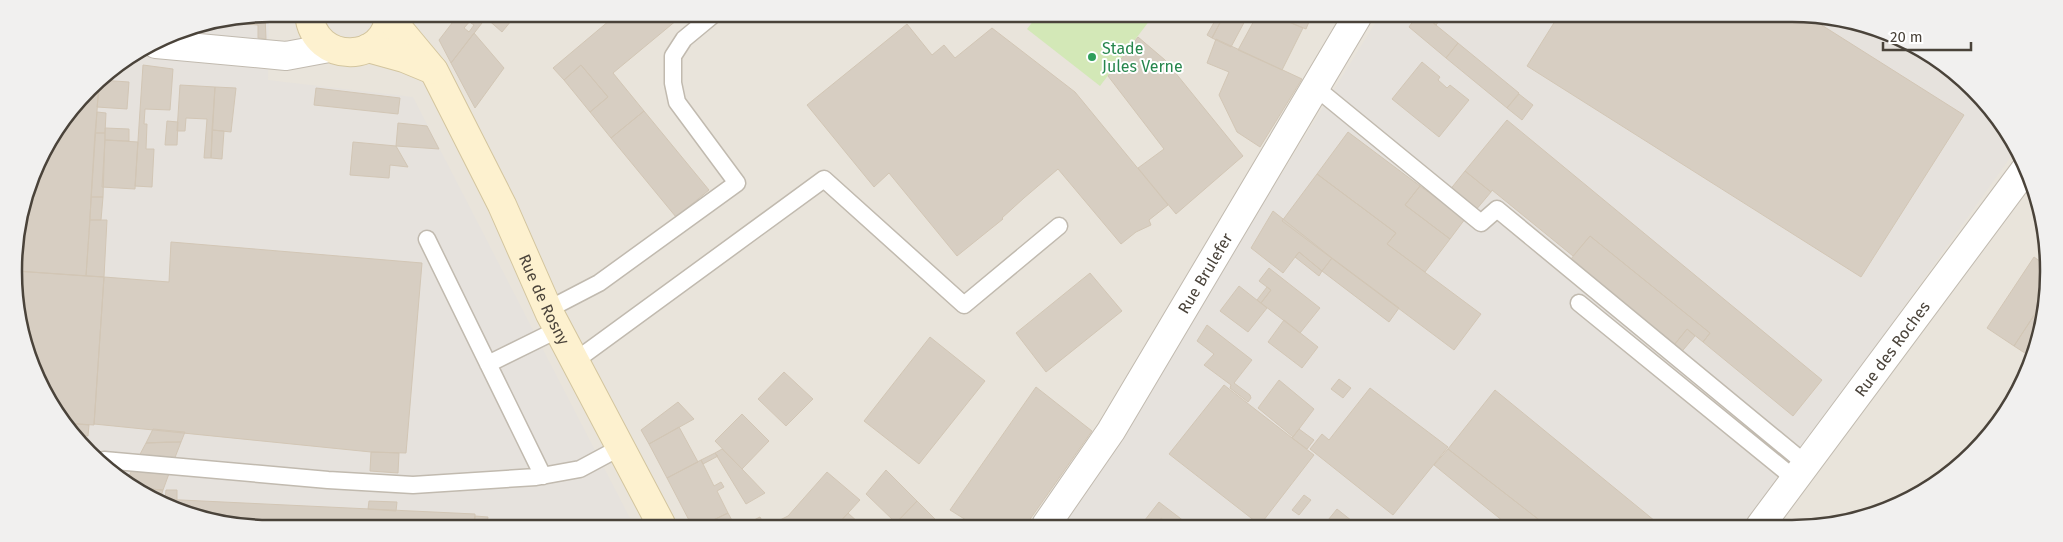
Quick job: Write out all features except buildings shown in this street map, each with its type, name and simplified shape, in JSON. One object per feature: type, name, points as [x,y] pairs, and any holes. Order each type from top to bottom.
[{"type":"main road","points":[[311,22],[319,40],[329,48],[342,52],[355,52],[368,48],[386,30],[388,22]]},
{"type":"main road","name":"Rue de Rosny","points":[[394,22],[434,71],[502,205],[554,319],[659,520]]},
{"type":"main road","points":[[368,48],[404,58],[434,71]]},
{"type":"street","points":[[286,56],[305,22]]},
{"type":"street","name":"Rue Brulefer","points":[[1049,520],[1111,431],[1354,22]]},
{"type":"street","points":[[167,45],[286,56],[329,48]]},
{"type":"street","name":"Rue des Roches","points":[[1764,520],[2021,175]]},
{"type":"lane","points":[[488,364],[554,319],[599,283],[737,183],[677,102],[672,83],[673,56],[684,38],[704,22]]},
{"type":"lane","points":[[1315,87],[1481,223],[1496,209],[1800,471]]},
{"type":"lane","points":[[575,360],[824,179],[964,305],[1058,226]]},
{"type":"lane","points":[[427,239],[543,476]]},
{"type":"lane","points":[[1579,303],[1800,471]]},
{"type":"lane","points":[[110,461],[328,480],[413,485],[483,482],[543,476],[580,469],[621,447]]},
{"type":"shaded area","points":[[269,22],[268,80],[413,97],[631,520],[271,520],[223,515],[176,501],[133,478],[107,458],[84,435],[64,409],[48,381],[41,366],[27,319],[22,271],[27,223],[41,176],[64,133],[84,107],[107,84],[133,64],[176,41],[223,27]]},
{"type":"shaded area","points":[[1376,22],[1792,22],[1840,27],[1887,41],[1930,64],[1956,84],[1979,107],[1999,133],[2012,155],[1751,520],[1067,520]]},
{"type":"shaded area","points":[[1792,22],[1840,27],[1887,41],[1930,64],[1968,95],[1999,133],[2022,176],[2036,223],[2040,255],[2040,287],[2036,319],[2022,366],[1999,409],[1979,435],[1956,458],[1930,478],[1887,501],[1840,515],[1792,520],[271,520],[223,515],[176,501],[133,478],[107,458],[84,435],[64,409],[48,381],[31,335],[27,319],[22,271],[25,239],[163,47],[207,31],[255,23]]},
{"type":"green space","name":"Stade Jules Verne","points":[[1032,22],[1148,22],[1100,86],[1027,29]]},
{"type":"place","name":"Stade Jules Verne","points":[[1092,57]]}]
